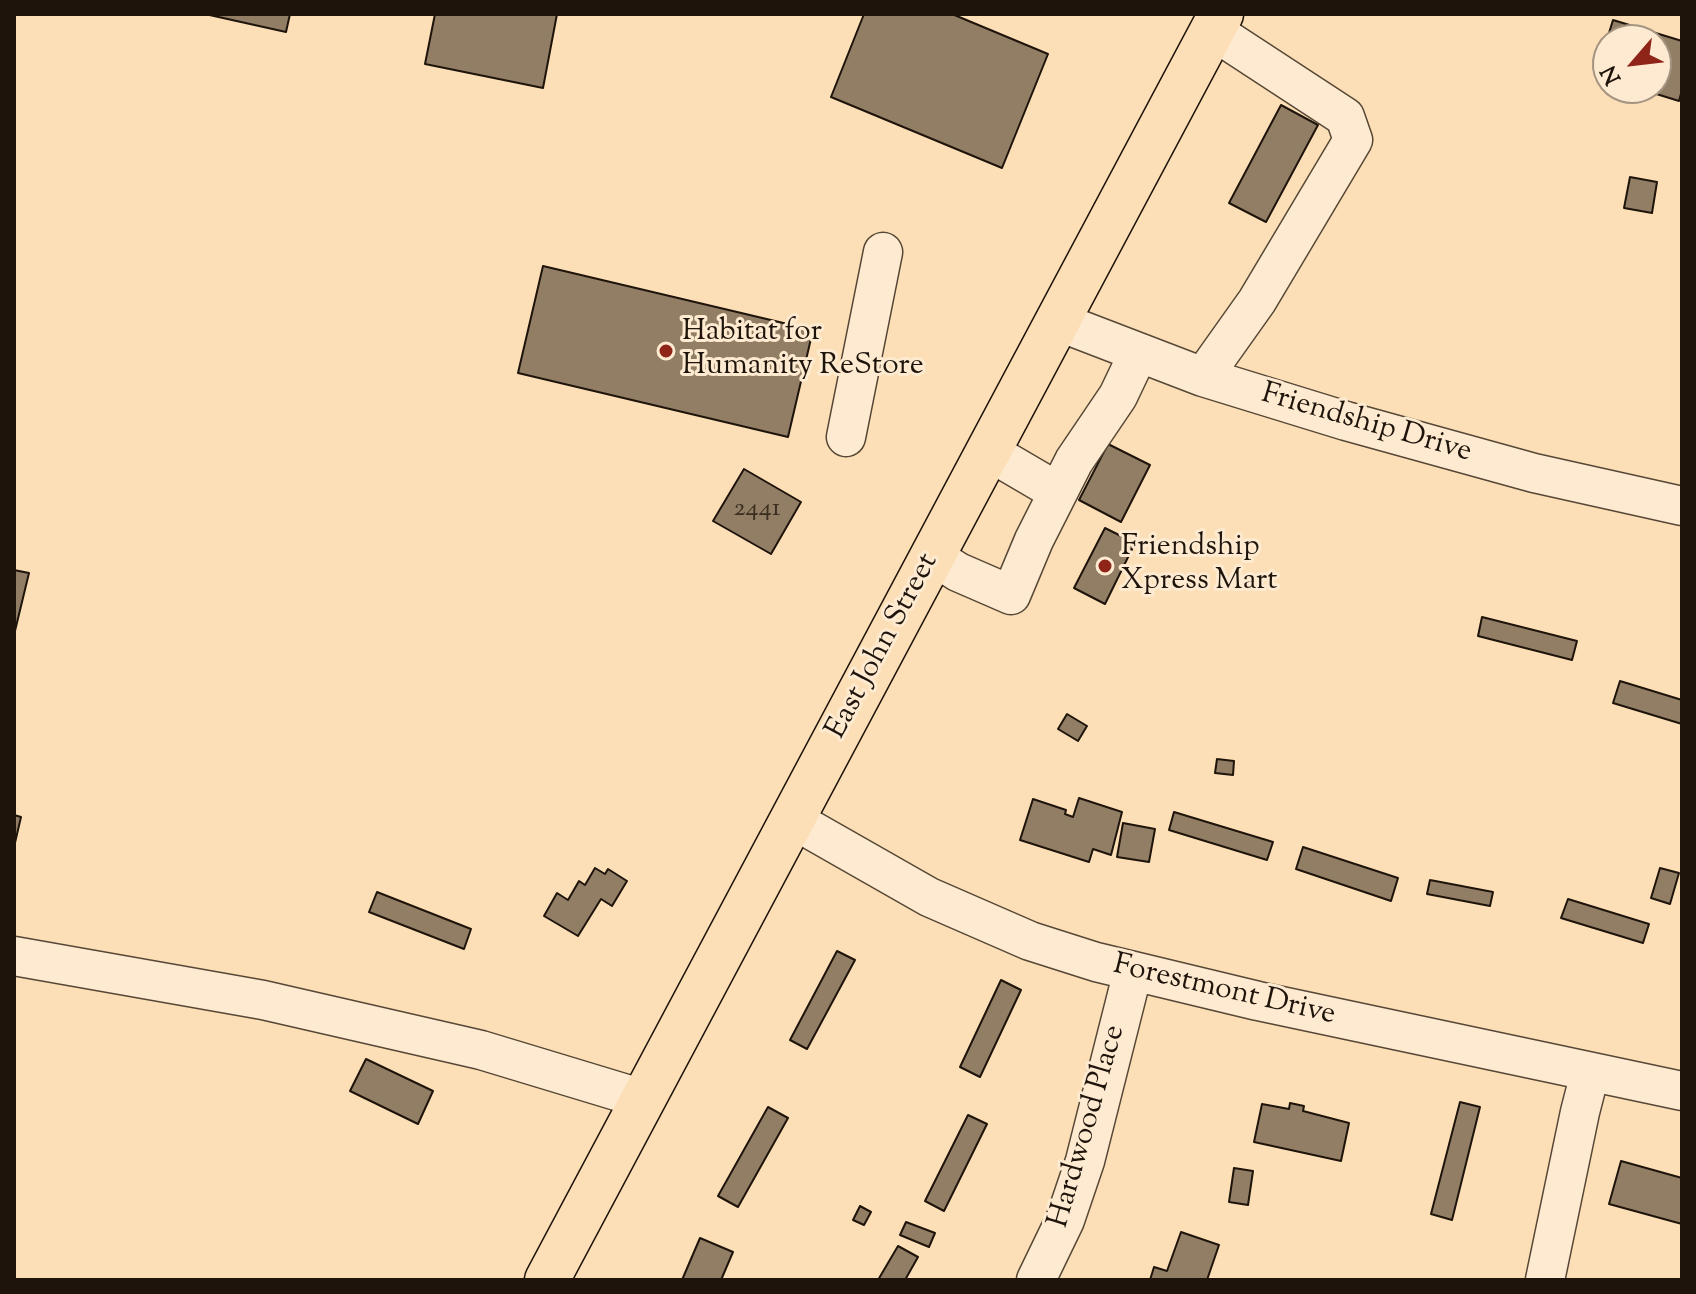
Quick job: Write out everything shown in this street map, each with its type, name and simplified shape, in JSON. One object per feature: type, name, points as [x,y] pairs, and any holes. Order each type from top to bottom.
[{"type":"main road","name":"East John Street","points":[[547,1280],[1217,22]]},
{"type":"street","points":[[1203,377],[1257,301],[1353,140],[1345,117],[1217,22]]},
{"type":"street","points":[[846,437],[883,252]]},
{"type":"street","name":"Friendship Drive","points":[[1057,321],[1203,377],[1346,421],[1534,473],[1682,506]]},
{"type":"street","points":[[933,556],[958,572],[1011,595],[1074,461],[1118,396],[1138,354]]},
{"type":"street","points":[[988,451],[1058,492]]},
{"type":"street","name":"Forestmont Drive","points":[[792,819],[929,897],[1030,941],[1133,971],[1258,1001],[1682,1091]]},
{"type":"street","points":[[14,956],[263,1000],[481,1050],[643,1099]]},
{"type":"street","name":"Hardwood Place","points":[[1036,1280],[1065,1220],[1085,1161],[1133,971]]},
{"type":"street","points":[[1545,1280],[1590,1073]]},
{"type":"building","points":[[205,14],[290,14],[286,32]]},
{"type":"building","points":[[435,14],[557,14],[543,88],[425,64]]},
{"type":"building","points":[[864,14],[952,14],[1048,54],[1002,168],[831,97]]},
{"type":"building","points":[[1672,38],[1682,41],[1682,90],[1679,101],[1672,99]]},
{"type":"building","points":[[1281,105],[1318,125],[1266,222],[1229,203]]},
{"type":"building","points":[[1630,177],[1657,182],[1652,213],[1624,208]]},
{"type":"building","name":"Habitat for Humanity ReStore","points":[[543,266],[813,330],[788,437],[518,373]]},
{"type":"building","points":[[1108,444],[1150,465],[1121,522],[1079,500]]},
{"type":"building","points":[[744,469],[801,502],[771,554],[713,521]]},
{"type":"building","name":"Friendship Xpress Mart","points":[[1105,528],[1135,543],[1105,604],[1074,588]]},
{"type":"building","points":[[14,570],[29,573],[14,635]]},
{"type":"building","points":[[1482,617],[1577,641],[1572,660],[1478,636]]},
{"type":"building","points":[[1620,681],[1682,700],[1682,724],[1613,703]]},
{"type":"building","points":[[1067,714],[1087,726],[1078,741],[1058,729]]},
{"type":"building","points":[[1217,759],[1234,761],[1233,775],[1215,773]]},
{"type":"building","points":[[1079,798],[1122,812],[1111,855],[1093,849],[1089,862],[1020,840],[1033,799],[1066,810],[1065,814],[1073,817]]},
{"type":"building","points":[[1174,812],[1273,842],[1267,860],[1169,830]]},
{"type":"building","points":[[14,815],[21,817],[14,847]]},
{"type":"building","points":[[1123,823],[1155,829],[1149,862],[1117,857]]},
{"type":"building","points":[[1303,847],[1398,878],[1391,901],[1296,869]]},
{"type":"building","points":[[595,868],[605,874],[608,869],[627,881],[612,906],[601,899],[578,936],[544,916],[557,893],[568,900],[579,881],[585,885]]},
{"type":"building","points":[[1660,868],[1679,873],[1670,904],[1651,898]]},
{"type":"building","points":[[1430,880],[1493,892],[1490,906],[1427,894]]},
{"type":"building","points":[[377,892],[471,929],[464,949],[369,912]]},
{"type":"building","points":[[1568,899],[1649,924],[1643,943],[1561,918]]},
{"type":"building","points":[[837,951],[855,960],[807,1049],[790,1040]]},
{"type":"building","points":[[1001,980],[1021,990],[980,1077],[960,1067]]},
{"type":"building","points":[[366,1059],[433,1091],[418,1124],[350,1091]]},
{"type":"building","points":[[1460,1102],[1480,1107],[1452,1220],[1431,1214]]},
{"type":"building","points":[[1290,1103],[1304,1106],[1303,1111],[1349,1123],[1341,1161],[1254,1142],[1262,1104],[1289,1109]]},
{"type":"building","points":[[768,1107],[788,1118],[738,1207],[718,1196]]},
{"type":"building","points":[[968,1115],[987,1124],[944,1211],[925,1201]]},
{"type":"building","points":[[1621,1161],[1682,1178],[1682,1224],[1609,1204]]},
{"type":"building","points":[[1234,1168],[1253,1171],[1248,1205],[1229,1202]]},
{"type":"building","points":[[860,1206],[871,1212],[864,1225],[853,1220]]},
{"type":"building","points":[[906,1222],[935,1233],[929,1247],[900,1235]]},
{"type":"building","points":[[1181,1232],[1219,1245],[1207,1280],[1150,1280],[1154,1267],[1167,1271]]},
{"type":"building","points":[[700,1238],[733,1252],[721,1280],[682,1280]]},
{"type":"building","points":[[898,1246],[918,1257],[905,1280],[878,1280]]},
{"type":"place","name":"Habitat for Humanity ReStore","points":[[666,351]]},
{"type":"place","name":"Friendship Xpress Mart","points":[[1105,566]]}]
